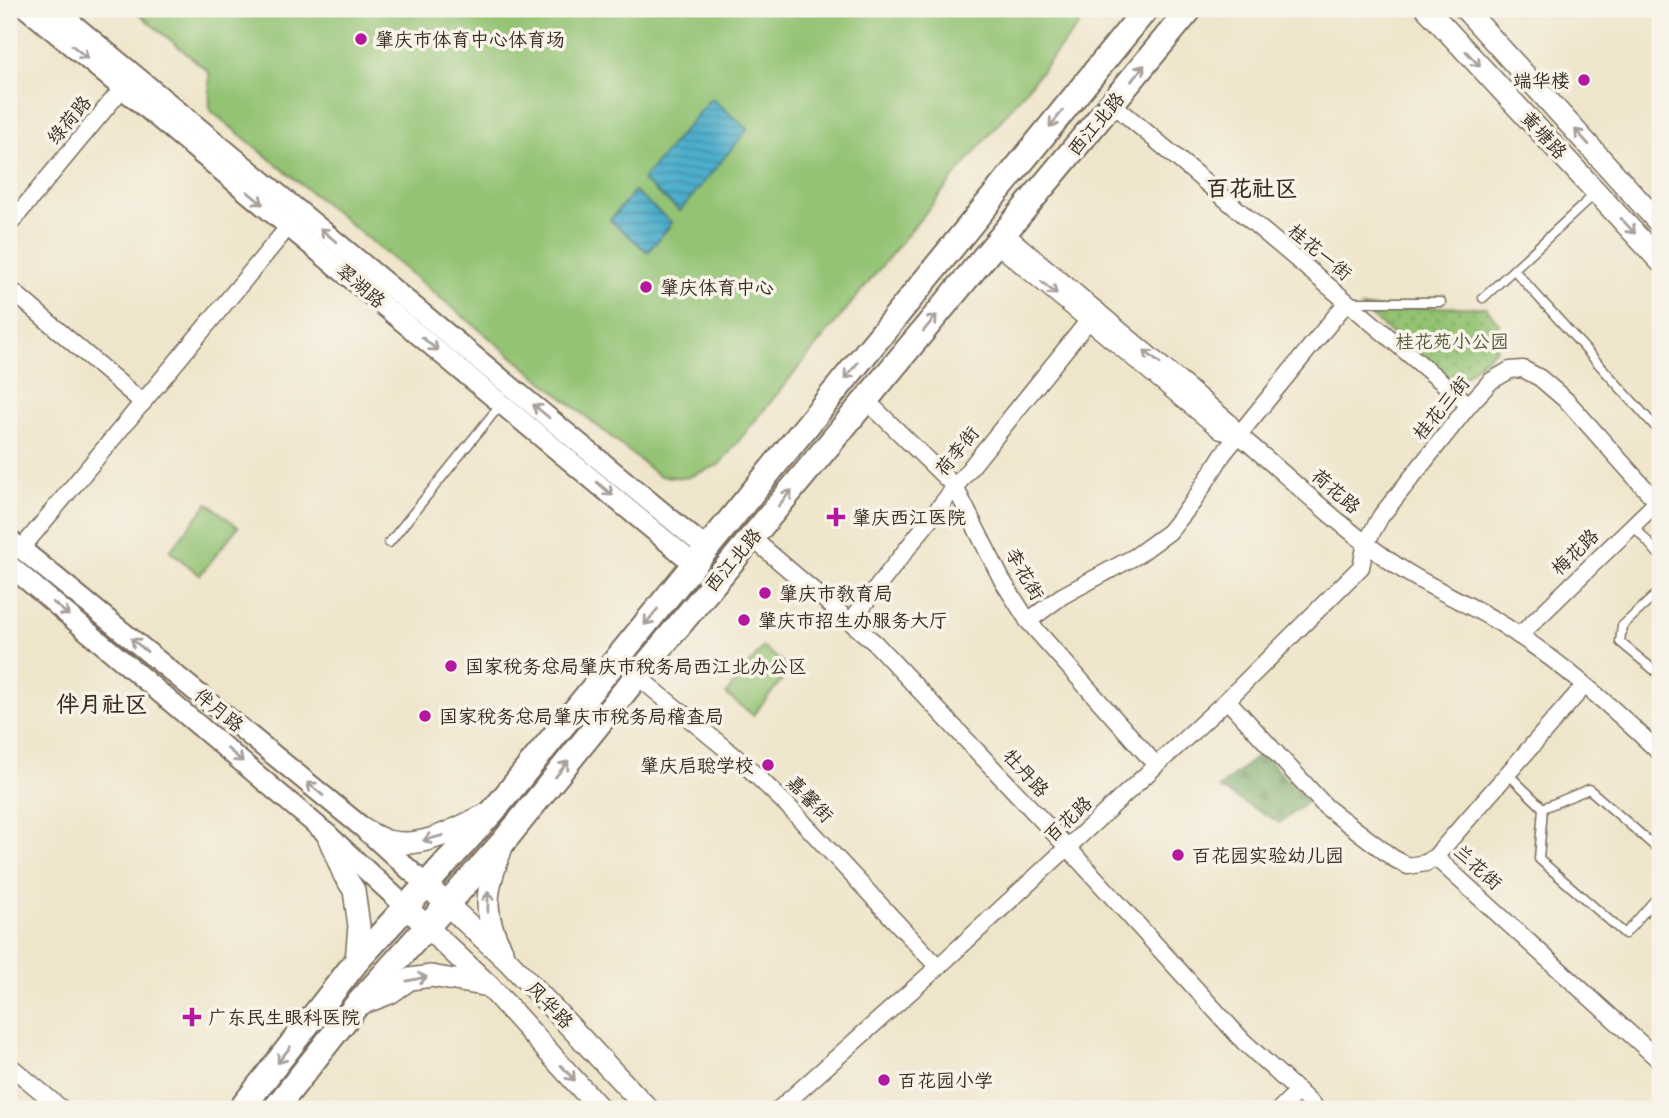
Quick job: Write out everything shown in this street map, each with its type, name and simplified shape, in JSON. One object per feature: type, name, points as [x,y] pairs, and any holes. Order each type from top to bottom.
[{"type":"main road","name":"西江北路","points":[[241,1109],[356,962],[513,788],[1146,9]]},
{"type":"main road","name":"西江北路","points":[[275,1109],[356,1006],[504,841],[637,676],[1190,9]]},
{"type":"main road","name":"黄塘路","points":[[1427,9],[1660,261]]},
{"type":"main road","name":"黄塘路","points":[[1465,9],[1660,224]]},
{"type":"main road","points":[[513,788],[534,803]]},
{"type":"main road","points":[[368,832],[388,841],[427,840],[446,834],[494,810]]},
{"type":"main road","points":[[327,834],[344,875],[354,890],[359,926],[356,962]]},
{"type":"main road","points":[[504,841],[489,886],[487,908],[491,930],[508,961]]},
{"type":"main road","name":"风华路","points":[[426,885],[508,961],[648,1109]]},
{"type":"main road","name":"风华路","points":[[406,907],[489,986],[600,1109]]},
{"type":"main road","points":[[356,1006],[390,993],[410,979],[431,976],[489,986]]},
{"type":"main road","points":[[315,1016],[337,1032]]},
{"type":"main road","points":[[539,1041],[564,1019]]},
{"type":"street","name":"翠湖路","points":[[27,9],[128,81],[701,556]]},
{"type":"street","name":"翠湖路","points":[[55,9],[128,81]]},
{"type":"street","name":"绿荷路","points":[[9,225],[128,81]]},
{"type":"street","name":"桂花一街","points":[[1113,104],[1469,405]]},
{"type":"street","points":[[13,551],[143,403],[295,219]]},
{"type":"street","name":"荷花路","points":[[1001,239],[1093,316],[1228,421],[1239,435],[1366,543],[1402,569],[1519,636],[1609,705],[1660,753]]},
{"type":"street","points":[[9,288],[143,403]]},
{"type":"street","points":[[1028,621],[1062,596],[1136,556],[1169,532],[1193,502],[1223,454],[1347,302]]},
{"type":"street","name":"荷李街","points":[[851,621],[1093,316]]},
{"type":"street","name":"桂花三街","points":[[1366,543],[1381,516],[1469,405],[1491,381],[1510,370],[1523,369],[1568,402],[1659,500]]},
{"type":"street","name":"李花街","points":[[866,400],[955,487],[1002,580],[1028,621],[1156,765]]},
{"type":"street","name":"梅花路","points":[[1519,636],[1659,500]]},
{"type":"street","name":"牡丹路","points":[[752,538],[876,643],[1068,848],[1243,1041],[1317,1109]]},
{"type":"street","name":"百花路","points":[[779,1109],[938,967],[1227,700],[1361,567],[1366,543]]},
{"type":"street","name":"伴月路","points":[[13,551],[368,832],[426,885]]},
{"type":"street","name":"伴月路","points":[[13,551],[406,907]]},
{"type":"street","name":"嘉馨街","points":[[637,676],[743,762],[938,967]]},
{"type":"street","name":"兰花街","points":[[1584,686],[1435,857],[1660,1061]]},
{"type":"street","points":[[1227,700],[1326,807],[1393,858],[1408,866],[1426,863],[1435,857]]},
{"type":"street","points":[[9,1065],[62,1109]]},
{"type":"street","points":[[1280,1109],[1298,1091]]},
{"type":"street","points":[[1656,1109],[1660,1105]]},
{"type":"lane","points":[[1483,298],[1597,192]]},
{"type":"lane","points":[[1514,270],[1660,432]]},
{"type":"lane","points":[[1347,302],[1441,302]]},
{"type":"lane","points":[[389,543],[507,396]]},
{"type":"lane","points":[[1633,525],[1660,556]]},
{"type":"lane","points":[[1660,591],[1622,626],[1620,642],[1660,675]]},
{"type":"lane","points":[[1508,774],[1543,808]]},
{"type":"lane","points":[[1543,808],[1589,789],[1660,851]]},
{"type":"lane","points":[[1543,808],[1539,859],[1625,933],[1660,894]]},
{"type":"green space","name":"肇庆体育中心","points":[[133,9],[1092,9],[719,465],[686,478],[659,476],[210,110],[209,72]]},
{"type":"green space","name":"桂花苑小公园","points":[[1486,307],[1499,324],[1496,349],[1454,386],[1361,308]]},
{"type":"green space","points":[[208,503],[238,527],[200,575],[170,551]]},
{"type":"green space","points":[[763,647],[791,669],[753,715],[726,694]]},
{"type":"green space","points":[[1261,753],[1308,801],[1280,823],[1219,788]]},
{"type":"water","points":[[711,98],[748,129],[680,211],[642,180]]},
{"type":"water","points":[[634,191],[672,223],[648,252],[610,220]]},
{"type":"place","name":"肇庆市体育中心体育场","points":[[361,39]]},
{"type":"place","name":"端华楼","points":[[1584,80]]},
{"type":"place","name":"肇庆体育中心","points":[[646,287]]},
{"type":"place","name":"肇庆西江医院","points":[[836,517]]},
{"type":"place","name":"肇庆市教育局","points":[[765,593]]},
{"type":"place","name":"肇庆市招生办服务大厅","points":[[744,620]]},
{"type":"place","name":"国家税务总局肇庆市税务局西江北办公区","points":[[451,666]]},
{"type":"place","name":"国家税务总局肇庆市税务局稽查局","points":[[425,716]]},
{"type":"place","name":"肇庆启聪学校","points":[[768,765]]},
{"type":"place","name":"百花园实验幼儿园","points":[[1178,855]]},
{"type":"place","name":"广东民生眼科医院","points":[[192,1017]]},
{"type":"place","name":"百花园小学","points":[[884,1080]]},
{"type":"district","name":"百花社区","points":[[1252,188]]},
{"type":"district","name":"伴月社区","points":[[102,704]]}]
